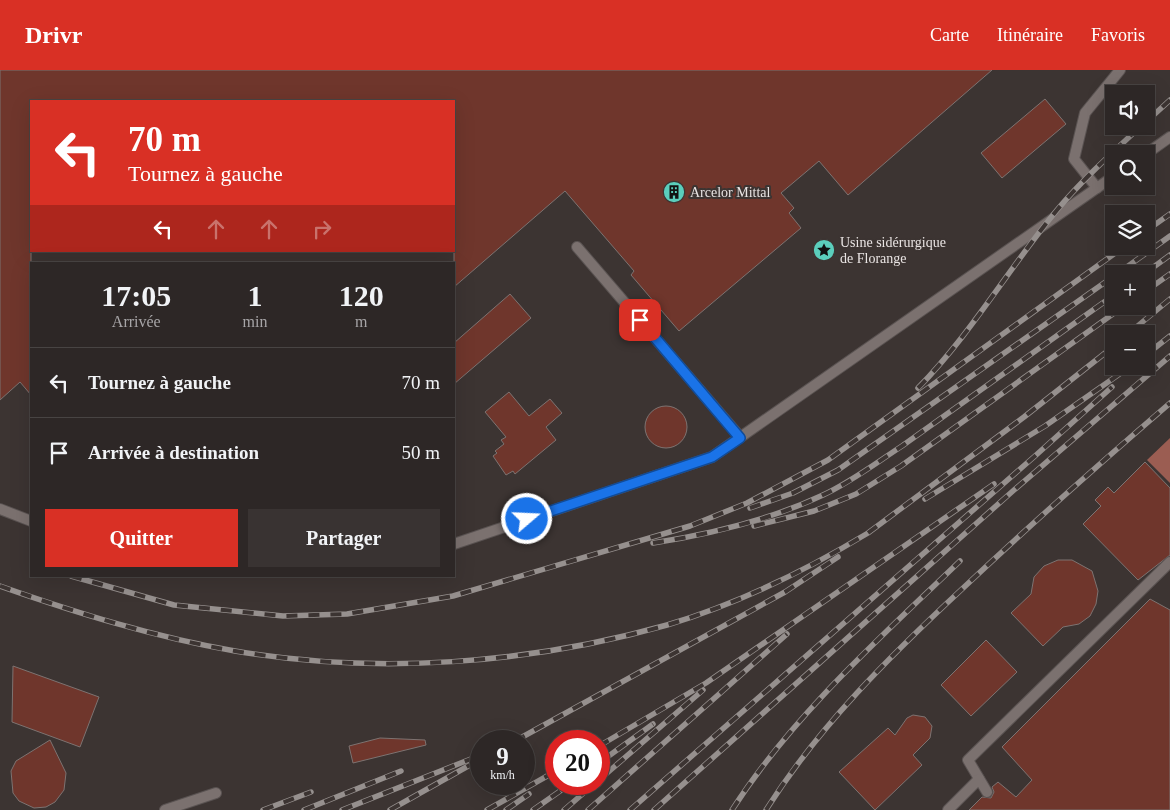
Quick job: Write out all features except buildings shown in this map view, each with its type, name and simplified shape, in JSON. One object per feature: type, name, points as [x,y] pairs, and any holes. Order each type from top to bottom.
[{"type":"lane","points":[[1097,188],[1074,160],[1085,113],[1120,70]]},
{"type":"lane","points":[[1155,148],[1170,137]]},
{"type":"lane","points":[[455,544],[712,457],[1105,182]]},
{"type":"lane","points":[[577,247],[740,438]]},
{"type":"lane","points":[[0,509],[30,521]]},
{"type":"lane","points":[[987,792],[968,760],[1170,562]]},
{"type":"lane","points":[[948,810],[979,779]]},
{"type":"lane","points":[[165,810],[216,793]]},
{"type":"shaded area","points":[[1170,438],[1170,483],[1147,460]]},
{"type":"railway","points":[[1155,114],[1170,100]]},
{"type":"railway","points":[[918,388],[973,323],[1057,210],[1087,177],[1131,135]]},
{"type":"railway","points":[[1155,225],[1170,214]]},
{"type":"railway","points":[[1130,265],[1170,236]]},
{"type":"railway","points":[[75,577],[174,605],[283,616],[347,614],[453,596],[690,526],[747,503],[828,460],[1113,255]]},
{"type":"railway","points":[[1155,266],[1170,255]]},
{"type":"railway","points":[[1155,285],[1170,274]]},
{"type":"railway","points":[[750,508],[793,493],[838,470],[1105,282]]},
{"type":"railway","points":[[1139,325],[1170,299]]},
{"type":"railway","points":[[653,543],[697,535],[761,519],[803,504],[833,490],[902,446],[1105,301]]},
{"type":"railway","points":[[754,526],[814,511],[856,494],[901,466],[1111,315]]},
{"type":"railway","points":[[1155,348],[1170,336]]},
{"type":"railway","points":[[0,586],[87,615],[175,639],[235,651],[343,663],[398,664],[507,657],[615,638],[693,617],[745,597],[844,547],[868,533],[1024,417],[1105,353]]},
{"type":"railway","points":[[654,810],[1014,490],[1170,356]]},
{"type":"railway","points":[[925,499],[1045,426],[1118,375]]},
{"type":"railway","points":[[630,810],[1112,387]]},
{"type":"railway","points":[[766,810],[787,779],[832,721],[882,667],[1012,542],[1170,403]]},
{"type":"railway","points":[[610,740],[706,683],[994,484]]},
{"type":"railway","points":[[535,730],[785,592],[838,557]]},
{"type":"railway","points":[[732,810],[782,742],[838,679],[960,561]]},
{"type":"railway","points":[[588,810],[787,634]]},
{"type":"railway","points":[[610,770],[703,690]]},
{"type":"railway","points":[[610,755],[653,724]]},
{"type":"railway","points":[[342,810],[470,759]]},
{"type":"railway","points":[[390,810],[470,765]]},
{"type":"railway","points":[[304,810],[401,771]]},
{"type":"railway","points":[[487,810],[545,777]]},
{"type":"railway","points":[[263,810],[311,792]]},
{"type":"railway","points":[[506,810],[528,795]]},
{"type":"railway","points":[[533,810],[554,795]]},
{"type":"railway","points":[[564,810],[581,795]]},
{"type":"place","name":"Arcelor Mittal","points":[[674,192]]},
{"type":"place","name":"Usine sidérurgique de Florange","points":[[824,250]]},
{"type":"route","points":[[527,519],[712,457],[740,438],[640,320]]}]
